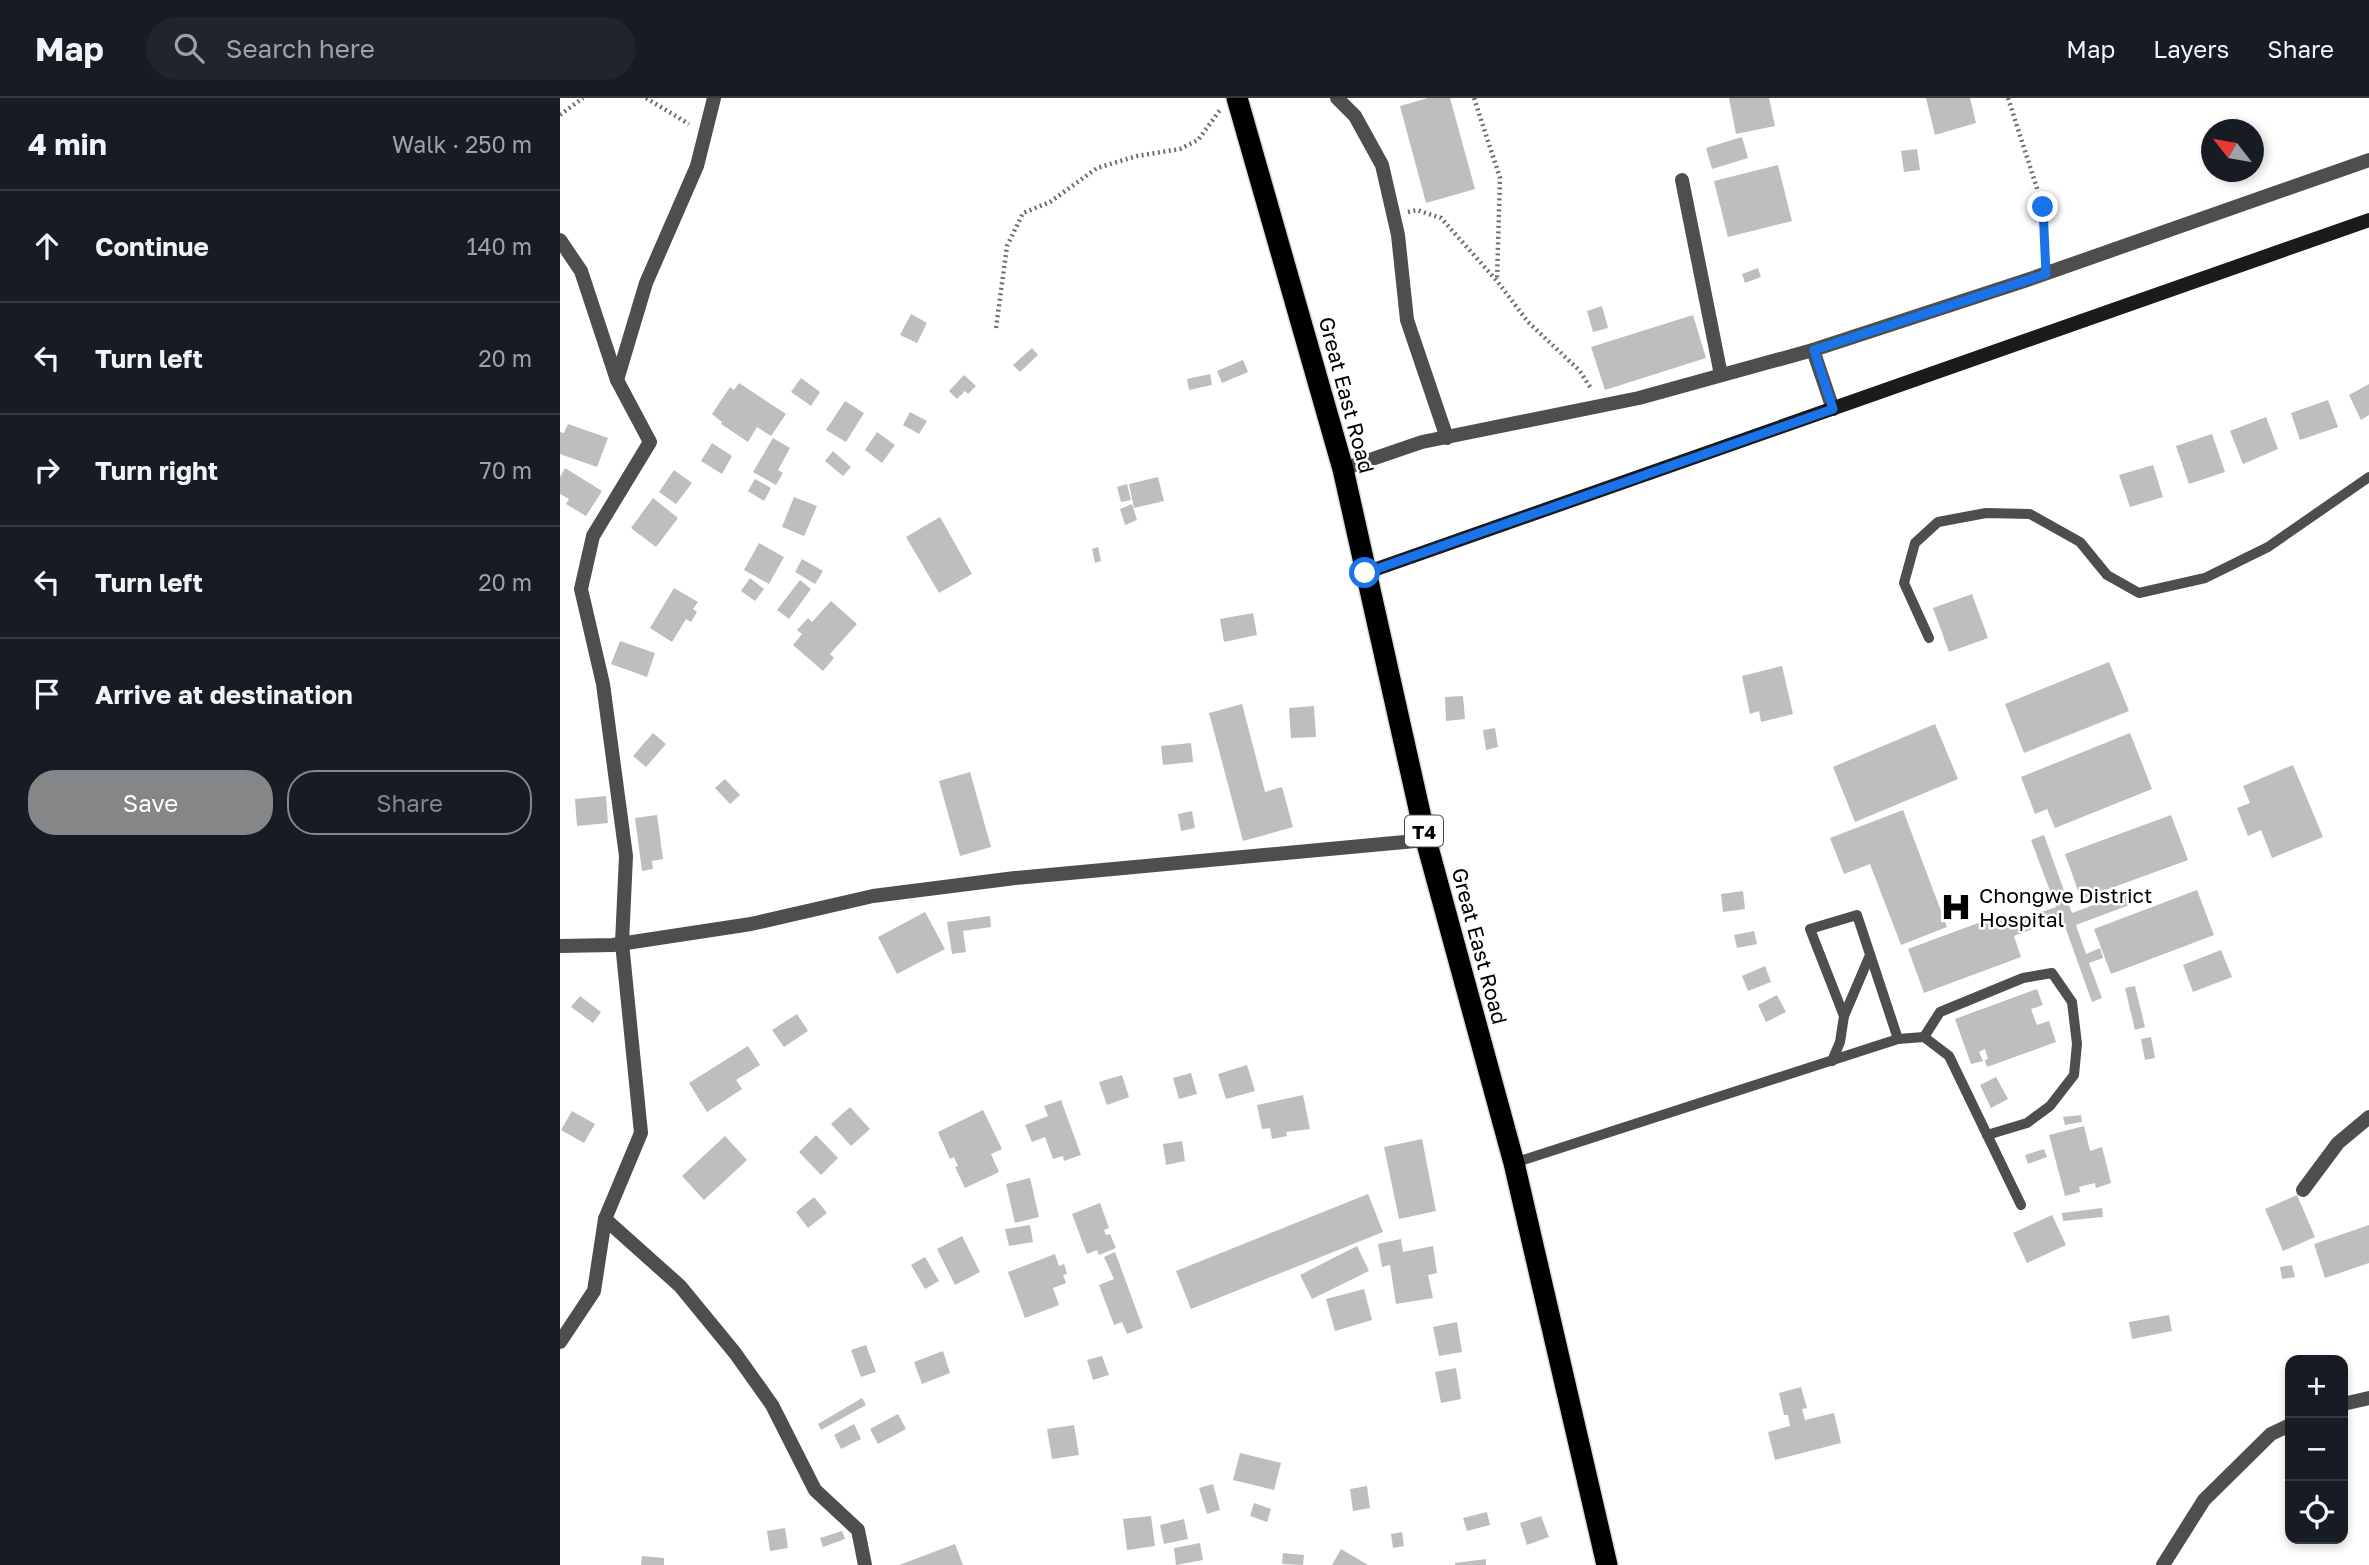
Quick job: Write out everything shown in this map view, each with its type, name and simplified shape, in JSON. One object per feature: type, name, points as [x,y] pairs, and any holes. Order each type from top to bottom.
[{"type":"highway","name":"Great East Road","points":[[1231,101],[1343,469],[1426,840],[1514,1163],[1607,1565]]},
{"type":"main road","points":[[1365,573],[2369,220]]},
{"type":"street","points":[[617,380],[646,283],[698,166],[713,98]]},
{"type":"street","points":[[1337,98],[1355,116],[1382,165],[1398,235],[1407,320],[1447,438]]},
{"type":"street","points":[[1343,469],[1422,442],[1639,398],[1814,350],[2046,274],[2369,160]]},
{"type":"street","points":[[1682,180],[1721,375]]},
{"type":"street","points":[[560,240],[581,271],[617,380],[650,442],[593,536],[581,589],[603,684],[626,856],[622,943],[641,1133],[605,1219],[594,1291],[560,1342]]},
{"type":"street","points":[[1814,350],[1833,409]]},
{"type":"street","points":[[560,946],[622,943],[751,924],[886,894],[1015,878],[1426,840]]},
{"type":"street","points":[[2303,1190],[2338,1143],[2369,1117]]},
{"type":"street","points":[[605,1219],[680,1286],[735,1353],[772,1405],[815,1490],[858,1530],[865,1565]]},
{"type":"street","points":[[2348,1403],[2369,1398]]},
{"type":"street","points":[[2163,1565],[2204,1500],[2271,1434],[2285,1427]]},
{"type":"lane","points":[[1929,638],[1904,583],[1915,543],[1938,522],[1986,513],[2030,514],[2080,542],[2107,575],[2139,593],[2205,578],[2268,547],[2369,477]]},
{"type":"lane","points":[[1844,1016],[1810,929],[1857,915],[1898,1039]]},
{"type":"lane","points":[[1832,1062],[1840,1042],[1844,1016],[1870,955]]},
{"type":"lane","points":[[1924,1037],[1940,1012],[2023,978],[2052,973],[2071,1002],[2077,1044],[2074,1075],[2050,1106],[2027,1123],[1987,1135]]},
{"type":"lane","points":[[1514,1163],[1898,1039],[1924,1037],[1949,1056],[2021,1205]]},
{"type":"path","points":[[560,115],[583,98]]},
{"type":"path","points":[[646,98],[705,134]]},
{"type":"path","points":[[1474,98],[1500,178],[1497,281]]},
{"type":"path","points":[[2008,98],[2043,207],[2046,274]]},
{"type":"path","points":[[996,328],[1007,246],[1023,213],[1050,202],[1097,168],[1137,156],[1180,149],[1198,140],[1231,101]]},
{"type":"path","points":[[1394,215],[1417,210],[1441,218],[1497,281],[1528,322],[1579,370],[1602,406]]},
{"type":"building","points":[[1428,98],[1450,98],[1475,189],[1426,203],[1400,106]]},
{"type":"building","points":[[1729,98],[1769,98],[1775,126],[1736,134]]},
{"type":"building","points":[[1926,98],[1970,98],[1976,123],[1935,135]]},
{"type":"building","points":[[1742,137],[1748,158],[1712,169],[1706,148]]},
{"type":"building","points":[[1917,149],[1920,170],[1904,172],[1901,151]]},
{"type":"building","points":[[1778,165],[1792,221],[1728,237],[1714,181]]},
{"type":"building","points":[[1758,268],[1761,277],[1745,283],[1742,274]]},
{"type":"building","points":[[1602,306],[1608,328],[1593,332],[1587,311]]},
{"type":"building","points":[[911,314],[927,323],[917,343],[900,335]]},
{"type":"building","points":[[1693,315],[1706,358],[1605,390],[1591,347]]},
{"type":"building","points":[[1032,348],[1038,355],[1020,372],[1013,365]]},
{"type":"building","points":[[1243,360],[1248,372],[1222,383],[1217,371]]},
{"type":"building","points":[[1210,374],[1212,385],[1189,390],[1187,379]]},
{"type":"building","points":[[964,375],[976,386],[957,399],[949,391]]},
{"type":"building","points":[[801,378],[820,392],[811,406],[791,392]]},
{"type":"building","points":[[739,383],[786,414],[771,436],[757,427],[748,442],[721,424],[712,414],[730,387],[734,390]]},
{"type":"building","points":[[2369,384],[2369,415],[2361,420],[2349,395]]},
{"type":"building","points":[[2328,400],[2338,427],[2300,440],[2291,413]]},
{"type":"building","points":[[845,401],[864,413],[846,442],[826,430]]},
{"type":"building","points":[[910,412],[927,421],[919,434],[903,425]]},
{"type":"building","points":[[2266,417],[2278,449],[2243,464],[2230,431]]},
{"type":"building","points":[[568,424],[608,438],[597,467],[560,454],[560,432],[564,433]]},
{"type":"building","points":[[877,432],[895,445],[882,463],[865,450]]},
{"type":"building","points":[[2212,434],[2225,472],[2189,484],[2176,446]]},
{"type":"building","points":[[773,438],[790,448],[778,470],[783,473],[776,485],[753,472]]},
{"type":"building","points":[[712,443],[732,456],[722,474],[701,461]]},
{"type":"building","points":[[833,451],[851,467],[843,476],[825,461]]},
{"type":"building","points":[[2153,465],[2163,497],[2130,507],[2119,475]]},
{"type":"building","points":[[565,468],[602,491],[586,516],[566,504],[569,499],[560,494],[560,477]]},
{"type":"building","points":[[674,470],[692,483],[676,504],[659,492]]},
{"type":"building","points":[[1158,477],[1164,501],[1134,508],[1129,484]]},
{"type":"building","points":[[755,479],[771,488],[764,501],[748,491]]},
{"type":"building","points":[[1127,484],[1131,500],[1121,502],[1117,487]]},
{"type":"building","points":[[794,497],[817,506],[804,536],[782,527]]},
{"type":"building","points":[[653,498],[678,518],[656,547],[631,528]]},
{"type":"building","points":[[1132,504],[1137,520],[1125,525],[1120,509]]},
{"type":"building","points":[[940,517],[972,574],[939,593],[906,537]]},
{"type":"building","points":[[759,543],[784,557],[769,584],[744,570]]},
{"type":"building","points":[[1098,547],[1101,561],[1095,563],[1092,549]]},
{"type":"building","points":[[802,559],[823,571],[815,584],[795,572]]},
{"type":"building","points":[[750,578],[764,589],[755,601],[741,591]]},
{"type":"building","points":[[800,580],[811,589],[789,619],[777,610]]},
{"type":"building","points":[[674,588],[698,602],[693,609],[697,612],[691,622],[686,619],[672,642],[650,628]]},
{"type":"building","points":[[1972,594],[1988,638],[1949,652],[1933,608]]},
{"type":"building","points":[[831,601],[857,624],[830,654],[834,658],[823,671],[793,645],[802,634],[797,630],[808,618],[812,622]]},
{"type":"building","points":[[1253,613],[1257,635],[1224,642],[1220,619]]},
{"type":"building","points":[[620,641],[655,653],[647,677],[611,664]]},
{"type":"building","points":[[2109,662],[2129,711],[2024,753],[2005,704]]},
{"type":"building","points":[[1782,666],[1793,714],[1761,722],[1759,711],[1750,714],[1742,676]]},
{"type":"building","points":[[1463,696],[1465,719],[1446,721],[1445,697]]},
{"type":"building","points":[[1242,704],[1265,792],[1282,787],[1293,827],[1243,841],[1209,713]]},
{"type":"building","points":[[1314,706],[1316,737],[1291,738],[1289,708]]},
{"type":"building","points":[[1935,724],[1958,779],[1855,822],[1833,767]]},
{"type":"building","points":[[1495,728],[1498,747],[1486,750],[1483,730]]},
{"type":"building","points":[[653,733],[666,744],[646,767],[633,756]]},
{"type":"building","points":[[2130,733],[2152,789],[2055,828],[2047,809],[2035,814],[2021,777]]},
{"type":"building","points":[[1191,743],[1193,762],[1163,765],[1161,746]]},
{"type":"building","points":[[2293,765],[2323,837],[2272,858],[2261,830],[2248,836],[2237,808],[2250,803],[2243,786]]},
{"type":"building","points":[[970,772],[991,847],[960,856],[939,781]]},
{"type":"building","points":[[725,779],[740,795],[730,804],[715,788]]},
{"type":"building","points":[[606,796],[608,823],[577,826],[575,799]]},
{"type":"building","points":[[1903,810],[1947,927],[1901,945],[1870,864],[1844,874],[1830,838]]},
{"type":"building","points":[[1192,811],[1195,828],[1181,831],[1178,814]]},
{"type":"building","points":[[657,815],[663,859],[652,861],[653,869],[642,871],[635,818]]},
{"type":"building","points":[[2171,815],[2188,860],[2081,899],[2065,854]]},
{"type":"building","points":[[2044,835],[2072,913],[2128,892],[2132,904],[2076,925],[2086,954],[2100,948],[2103,958],[2089,963],[2102,998],[2092,1002],[2062,918],[2014,936],[2021,957],[1924,993],[1908,949],[2005,913],[2009,923],[2056,907],[2031,840]]},
{"type":"building","points":[[2197,890],[2214,935],[2111,974],[2094,929]]},
{"type":"building","points":[[1743,891],[1745,909],[1723,912],[1721,894]]},
{"type":"building","points":[[925,912],[945,949],[897,974],[878,937]]},
{"type":"building","points":[[990,916],[991,927],[963,931],[966,952],[952,954],[947,922]]},
{"type":"building","points":[[1754,931],[1757,944],[1737,948],[1734,935]]},
{"type":"building","points":[[2221,950],[2232,977],[2193,992],[2183,965]]},
{"type":"building","points":[[1765,966],[1771,982],[1748,991],[1742,976]]},
{"type":"building","points":[[2135,986],[2145,1027],[2135,1030],[2125,988]]},
{"type":"building","points":[[2037,989],[2043,1005],[2031,1009],[2037,1025],[2049,1021],[2056,1042],[1987,1067],[1985,1049],[1979,1052],[1983,1061],[1971,1064],[1955,1019]]},
{"type":"building","points":[[1777,995],[1786,1012],[1766,1022],[1758,1005]]},
{"type":"building","points":[[580,996],[601,1012],[593,1023],[571,1007]]},
{"type":"building","points":[[797,1014],[808,1031],[784,1047],[772,1030]]},
{"type":"building","points":[[2151,1037],[2155,1058],[2145,1060],[2141,1039]]},
{"type":"building","points":[[748,1046],[760,1065],[736,1080],[742,1089],[707,1112],[689,1083]]},
{"type":"building","points":[[1247,1065],[1255,1091],[1226,1099],[1218,1074]]},
{"type":"building","points":[[1191,1073],[1197,1094],[1179,1099],[1173,1078]]},
{"type":"building","points":[[1122,1075],[1129,1097],[1107,1105],[1099,1082]]},
{"type":"building","points":[[1996,1077],[2008,1099],[1991,1108],[1980,1085]]},
{"type":"building","points":[[1303,1095],[1310,1129],[1286,1132],[1287,1136],[1272,1139],[1270,1128],[1262,1129],[1257,1105]]},
{"type":"building","points":[[1061,1100],[1081,1155],[1064,1161],[1063,1156],[1053,1159],[1045,1137],[1032,1142],[1025,1125],[1048,1116],[1044,1106]]},
{"type":"building","points":[[850,1107],[870,1129],[851,1146],[831,1124]]},
{"type":"building","points":[[983,1110],[1002,1149],[991,1154],[999,1172],[965,1188],[955,1167],[958,1166],[954,1157],[950,1159],[938,1132]]},
{"type":"building","points":[[572,1111],[595,1124],[584,1143],[561,1130]]},
{"type":"building","points":[[2081,1115],[2082,1122],[2065,1125],[2063,1117]]},
{"type":"building","points":[[2084,1126],[2090,1151],[2102,1147],[2111,1183],[2096,1188],[2095,1183],[2079,1187],[2080,1192],[2065,1196],[2049,1135]]},
{"type":"building","points":[[816,1135],[838,1158],[821,1175],[799,1152]]},
{"type":"building","points":[[725,1136],[747,1160],[704,1200],[682,1176]]},
{"type":"building","points":[[1422,1139],[1436,1211],[1399,1219],[1384,1147]]},
{"type":"building","points":[[1182,1141],[1185,1161],[1166,1165],[1163,1144]]},
{"type":"building","points":[[2044,1149],[2047,1157],[2028,1164],[2025,1155]]},
{"type":"building","points":[[1030,1178],[1039,1217],[1015,1223],[1006,1184]]},
{"type":"building","points":[[1368,1194],[1383,1232],[1191,1309],[1176,1271]]},
{"type":"building","points":[[2297,1195],[2315,1237],[2283,1251],[2265,1209]]},
{"type":"building","points":[[814,1197],[827,1213],[808,1228],[796,1212]]},
{"type":"building","points":[[1100,1203],[1109,1228],[1104,1230],[1106,1235],[1110,1234],[1116,1248],[1099,1255],[1097,1250],[1087,1254],[1072,1214]]},
{"type":"building","points":[[2102,1208],[2103,1217],[2063,1221],[2062,1213]]},
{"type":"building","points":[[2052,1215],[2066,1245],[2027,1263],[2013,1233]]},
{"type":"building","points":[[1030,1225],[1033,1242],[1009,1246],[1005,1229]]},
{"type":"building","points":[[2369,1225],[2369,1263],[2325,1278],[2314,1244]]},
{"type":"building","points":[[962,1236],[980,1272],[955,1285],[937,1249]]},
{"type":"building","points":[[1401,1239],[1403,1252],[1433,1246],[1437,1273],[1428,1275],[1433,1298],[1396,1304],[1390,1265],[1382,1267],[1378,1244]]},
{"type":"building","points":[[1357,1246],[1369,1271],[1312,1299],[1300,1275]]},
{"type":"building","points":[[1115,1252],[1143,1328],[1127,1334],[1122,1322],[1114,1325],[1099,1285],[1114,1279],[1104,1257]]},
{"type":"building","points":[[1055,1254],[1059,1266],[1064,1264],[1067,1274],[1063,1275],[1066,1283],[1053,1288],[1059,1305],[1025,1318],[1008,1272]]},
{"type":"building","points":[[925,1257],[939,1281],[925,1289],[911,1265]]},
{"type":"building","points":[[2292,1265],[2295,1277],[2282,1279],[2280,1267]]},
{"type":"building","points":[[1364,1289],[1372,1320],[1335,1331],[1326,1299]]},
{"type":"building","points":[[2169,1315],[2172,1331],[2132,1339],[2129,1322]]},
{"type":"building","points":[[1457,1322],[1462,1352],[1439,1356],[1433,1327]]},
{"type":"building","points":[[866,1345],[876,1372],[861,1377],[851,1350]]},
{"type":"building","points":[[943,1351],[950,1373],[922,1384],[914,1362]]},
{"type":"building","points":[[1102,1356],[1109,1375],[1093,1380],[1087,1360]]},
{"type":"building","points":[[1456,1368],[1461,1399],[1441,1403],[1435,1372]]},
{"type":"building","points":[[1801,1387],[1807,1408],[1802,1409],[1805,1420],[1834,1413],[1841,1443],[1775,1460],[1768,1432],[1790,1426],[1788,1415],[1784,1415],[1779,1393]]},
{"type":"building","points":[[862,1398],[866,1405],[821,1430],[818,1424]]},
{"type":"building","points":[[898,1414],[906,1429],[878,1444],[870,1429]]},
{"type":"building","points":[[854,1424],[861,1439],[841,1449],[834,1435]]},
{"type":"building","points":[[1074,1425],[1079,1455],[1052,1459],[1047,1429]]},
{"type":"building","points":[[1240,1453],[1281,1463],[1274,1490],[1233,1480]]},
{"type":"building","points":[[1213,1484],[1220,1510],[1207,1514],[1199,1488]]},
{"type":"building","points":[[1367,1486],[1370,1508],[1353,1511],[1350,1489]]},
{"type":"building","points":[[1254,1503],[1271,1509],[1267,1522],[1250,1516]]},
{"type":"building","points":[[1487,1512],[1490,1525],[1467,1531],[1463,1518]]},
{"type":"building","points":[[1151,1516],[1155,1546],[1127,1550],[1123,1519]]},
{"type":"building","points":[[1541,1516],[1549,1537],[1527,1545],[1520,1523]]},
{"type":"building","points":[[1184,1519],[1188,1539],[1164,1544],[1160,1525]]},
{"type":"building","points":[[785,1528],[788,1548],[770,1551],[767,1531]]},
{"type":"building","points":[[842,1531],[845,1539],[823,1547],[820,1538]]},
{"type":"building","points":[[1402,1532],[1404,1546],[1393,1548],[1391,1534]]},
{"type":"building","points":[[1200,1543],[1203,1560],[1176,1565],[1174,1548]]},
{"type":"building","points":[[955,1544],[963,1565],[899,1565]]},
{"type":"building","points":[[1341,1549],[1368,1565],[1332,1565]]},
{"type":"building","points":[[1283,1553],[1304,1555],[1303,1565],[1282,1564]]},
{"type":"building","points":[[642,1556],[664,1558],[664,1565],[641,1565]]},
{"type":"building","points":[[1486,1559],[1486,1565],[1455,1565],[1455,1563]]},
{"type":"place","name":"Chongwe District Hospital","points":[[1956,907]]},
{"type":"route","points":[[1365,573],[1833,409],[1814,350],[2046,274],[2043,207]]}]
